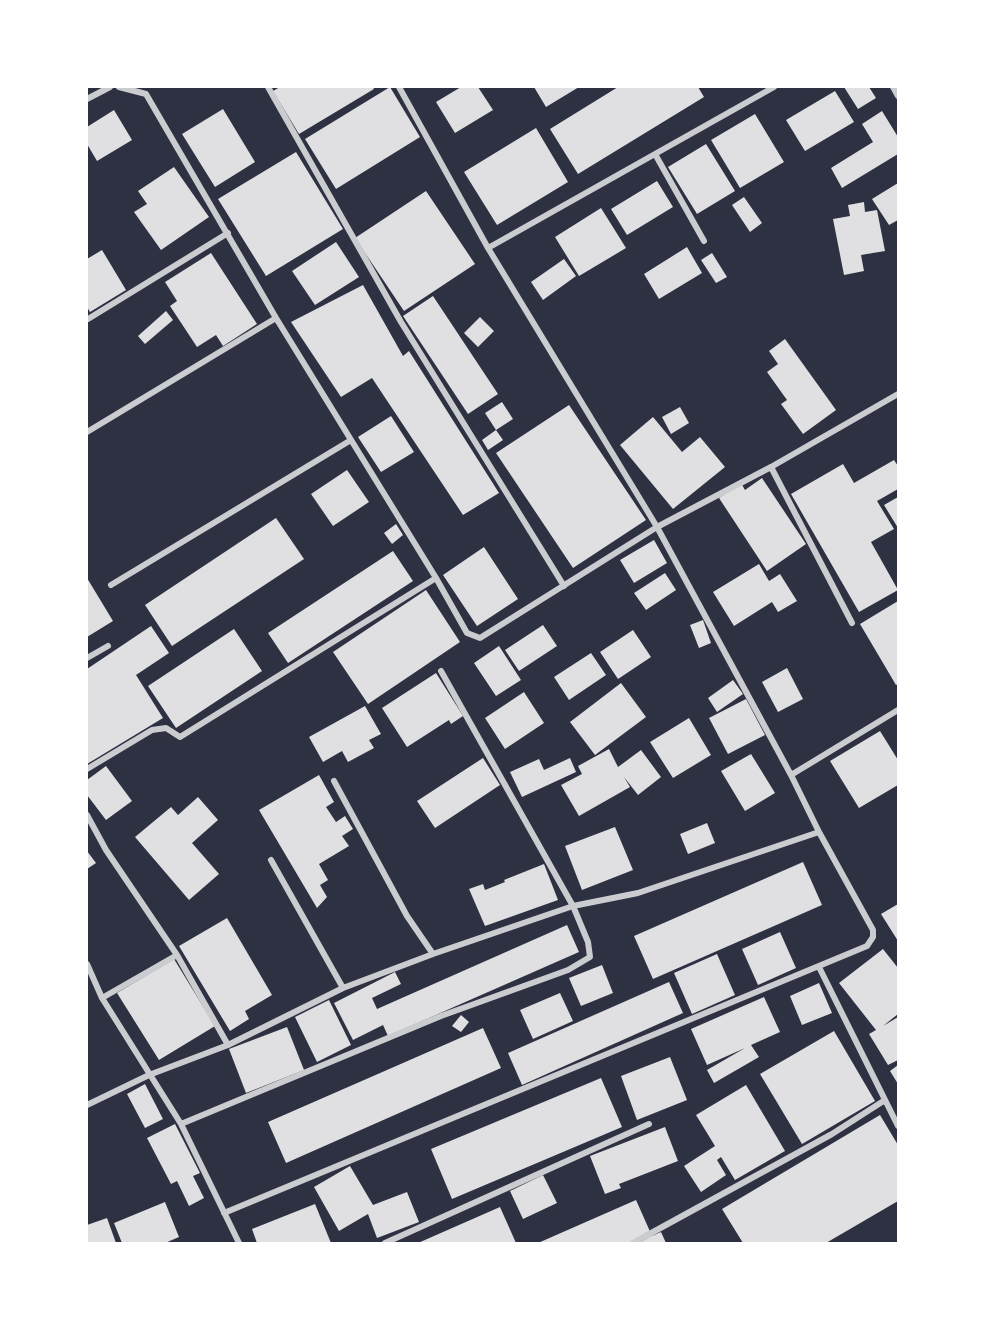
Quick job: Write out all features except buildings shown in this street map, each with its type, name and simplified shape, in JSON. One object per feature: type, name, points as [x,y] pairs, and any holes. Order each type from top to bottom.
[{"type":"street","points":[[87,99],[110,87]]},
{"type":"street","points":[[119,87],[146,94],[276,318],[436,578],[467,633],[473,638],[480,638],[657,527],[771,467],[898,394]]},
{"type":"street","points":[[268,87],[401,322],[564,586]]},
{"type":"street","points":[[224,1213],[819,967],[867,946],[873,937],[873,930],[657,527],[488,248],[399,87]]},
{"type":"street","points":[[488,248],[774,87]]},
{"type":"street","points":[[893,87],[898,96]]},
{"type":"street","points":[[655,154],[704,241]]},
{"type":"street","points":[[88,319],[228,233]]},
{"type":"street","points":[[87,432],[276,318]]},
{"type":"street","points":[[111,585],[351,440]]},
{"type":"street","points":[[771,467],[852,623]]},
{"type":"street","points":[[87,769],[152,730],[166,728],[180,737],[436,578]]},
{"type":"street","points":[[87,658],[108,646]]},
{"type":"street","points":[[181,1124],[441,1016],[568,970],[590,957],[588,942],[573,906],[441,671]]},
{"type":"street","points":[[791,775],[898,710]]},
{"type":"street","points":[[334,781],[407,916],[433,954]]},
{"type":"street","points":[[87,815],[106,850],[177,955],[228,1046]]},
{"type":"street","points":[[87,1105],[149,1075],[228,1046],[343,988],[433,954],[573,906],[638,893],[819,832]]},
{"type":"street","points":[[271,860],[343,988]]},
{"type":"street","points":[[102,998],[177,955]]},
{"type":"street","points":[[87,964],[102,998],[181,1124],[239,1243]]},
{"type":"street","points":[[819,967],[898,1126]]},
{"type":"street","points":[[633,1243],[832,1134],[885,1100]]},
{"type":"street","points":[[385,1243],[649,1124]]}]
